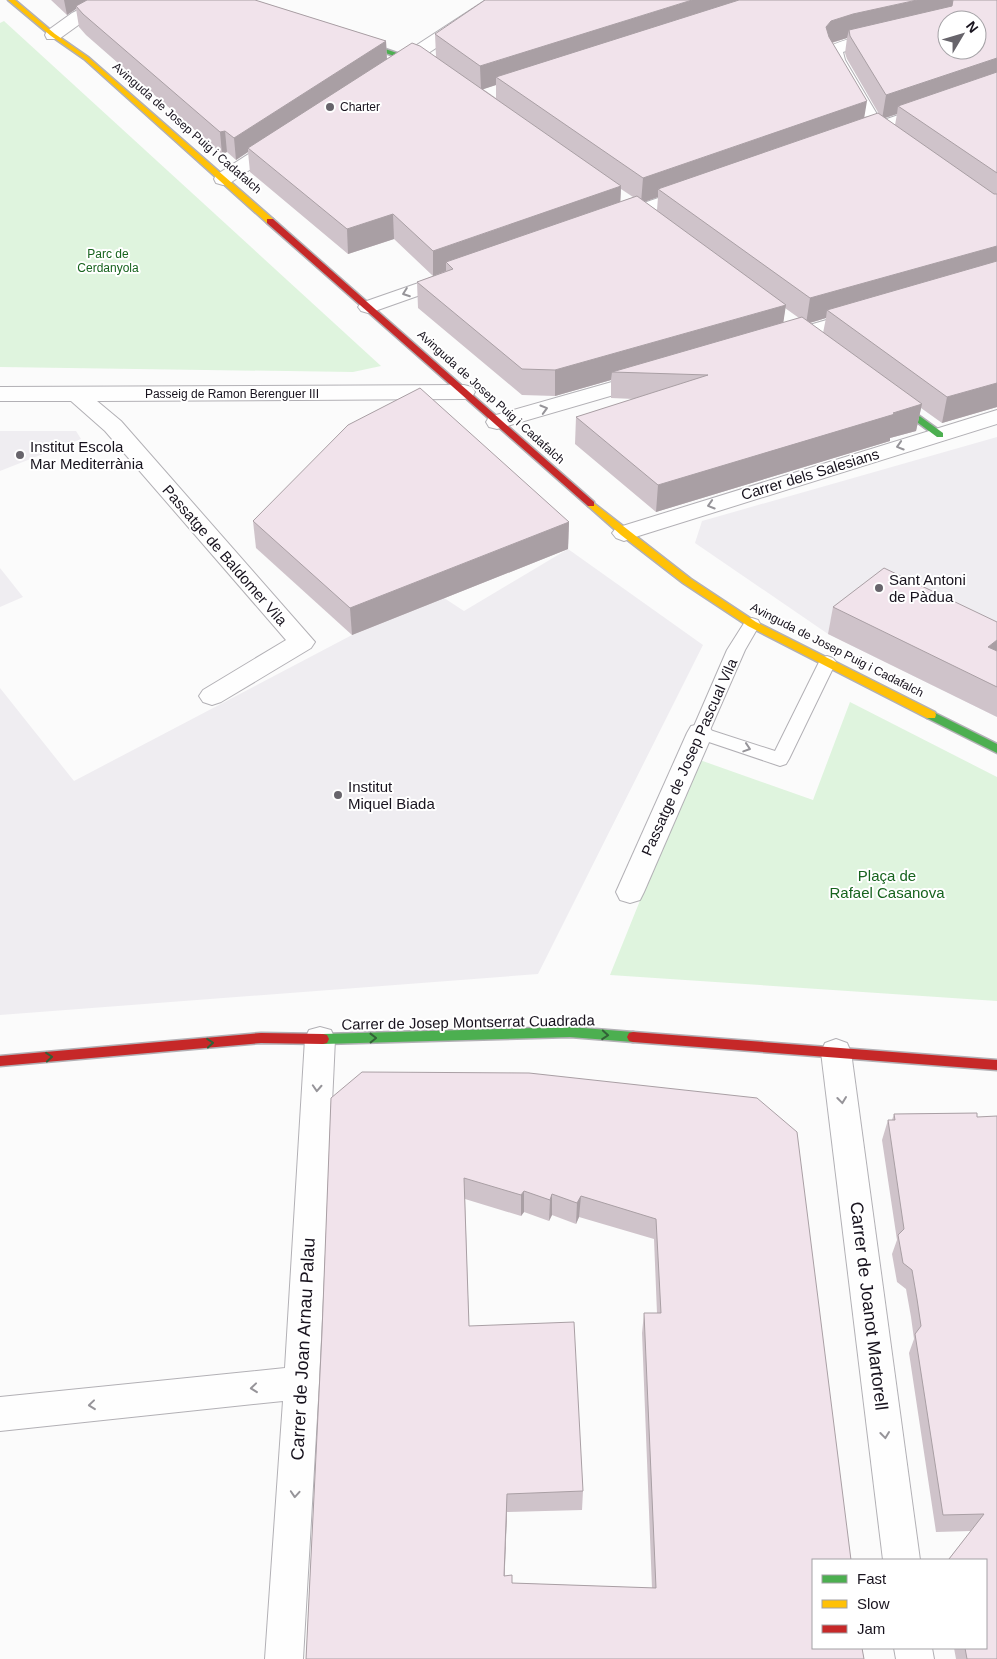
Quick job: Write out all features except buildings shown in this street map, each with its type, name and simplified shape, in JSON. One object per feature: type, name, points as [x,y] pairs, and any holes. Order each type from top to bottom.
[{"type":"street","name":"Avinguda de Josep Puig i Cadafalch","points":[[11,0],[53,35],[86,58],[497,422],[624,532],[687,581],[752,624],[997,749]]},
{"type":"street","points":[[53,35],[78,17],[110,0]]},
{"type":"street","points":[[378,78],[497,0]]},
{"type":"street","points":[[906,149],[876,128],[836,60],[834,50],[850,44],[937,24]]},
{"type":"street","points":[[341,36],[428,63],[442,73]]},
{"type":"street","points":[[840,141],[997,86]]},
{"type":"street","points":[[224,179],[298,130]]},
{"type":"street","points":[[600,224],[639,213],[712,185]]},
{"type":"street","points":[[368,307],[472,270]]},
{"type":"street","points":[[760,345],[882,310]]},
{"type":"street","points":[[497,422],[668,372]]},
{"type":"street","points":[[878,390],[940,435]]},
{"type":"street","name":"Passeig de Ramon Berenguer III","points":[[0,394],[464,392]]},
{"type":"street","name":"Passatge de Baldomer Vila","points":[[76,394],[113,426],[302,642],[212,696]]},
{"type":"street","name":"Carrer dels Salesians","points":[[624,532],[997,417]]},
{"type":"street","name":"Passatge de Josep Pascual Vila","points":[[630,892],[700,733]]},
{"type":"street","name":"Carrer de Josep Montserrat Cuadrada","points":[[0,1061],[261,1038],[320,1039],[570,1032],[997,1065]]},
{"type":"street","name":"Carrer de Joan Arnau Palau","points":[[284,1659],[302,1383],[320,1039]]},
{"type":"street","name":"Carrer de Joanot Martorell","points":[[836,1052],[902,1559]]},
{"type":"street","points":[[0,1414],[302,1383]]},
{"type":"lane","name":"Passatge de Josep Pascual Vila","points":[[700,733],[736,650],[752,624]]},
{"type":"lane","points":[[700,733],[780,759],[827,662]]},
{"type":"shaded area","name":"Institut Escola Mar Mediterrània","points":[[0,431],[76,431],[81,439],[0,471]]},
{"type":"shaded area","name":"Sant Antoni de Pàdua","points":[[997,437],[997,717],[828,634],[695,543],[702,521]]},
{"type":"shaded area","name":"Institut Miquel Biada","points":[[568,549],[703,645],[538,974],[0,1015],[0,688],[74,781],[352,635],[444,598],[464,611]]},
{"type":"shaded area","points":[[0,568],[23,597],[0,607]]},
{"type":"green space","name":"Parc de Cerdanyola","points":[[4,21],[381,366],[353,372],[0,367],[0,23]]},
{"type":"green space","name":"Plaça de Rafael Casanova","points":[[850,702],[997,777],[997,1001],[610,975],[697,759],[813,800]]},
{"type":"traffic: fast","points":[[351,39],[431,66]]},
{"type":"traffic: fast","points":[[889,397],[940,435]]},
{"type":"traffic: fast","points":[[931,715],[997,749]]},
{"type":"traffic: fast","points":[[323,1039],[570,1032],[633,1037]]},
{"type":"traffic: slow","points":[[11,0],[53,35],[86,58],[270,221]]},
{"type":"traffic: slow","points":[[591,504],[624,533],[687,581],[752,624],[931,715]]},
{"type":"traffic: jam","points":[[270,221],[591,504]]},
{"type":"traffic: jam","points":[[633,1037],[997,1065]]},
{"type":"traffic: jam","points":[[0,1061],[261,1038],[323,1039]]},
{"type":"place","name":"Charter","points":[[330,107]]},
{"type":"place","name":"Institut Escola Mar Mediterrània","points":[[20,455]]},
{"type":"place","name":"Sant Antoni de Pàdua","points":[[879,588]]},
{"type":"place","name":"Institut Miquel Biada","points":[[338,795]]}]
